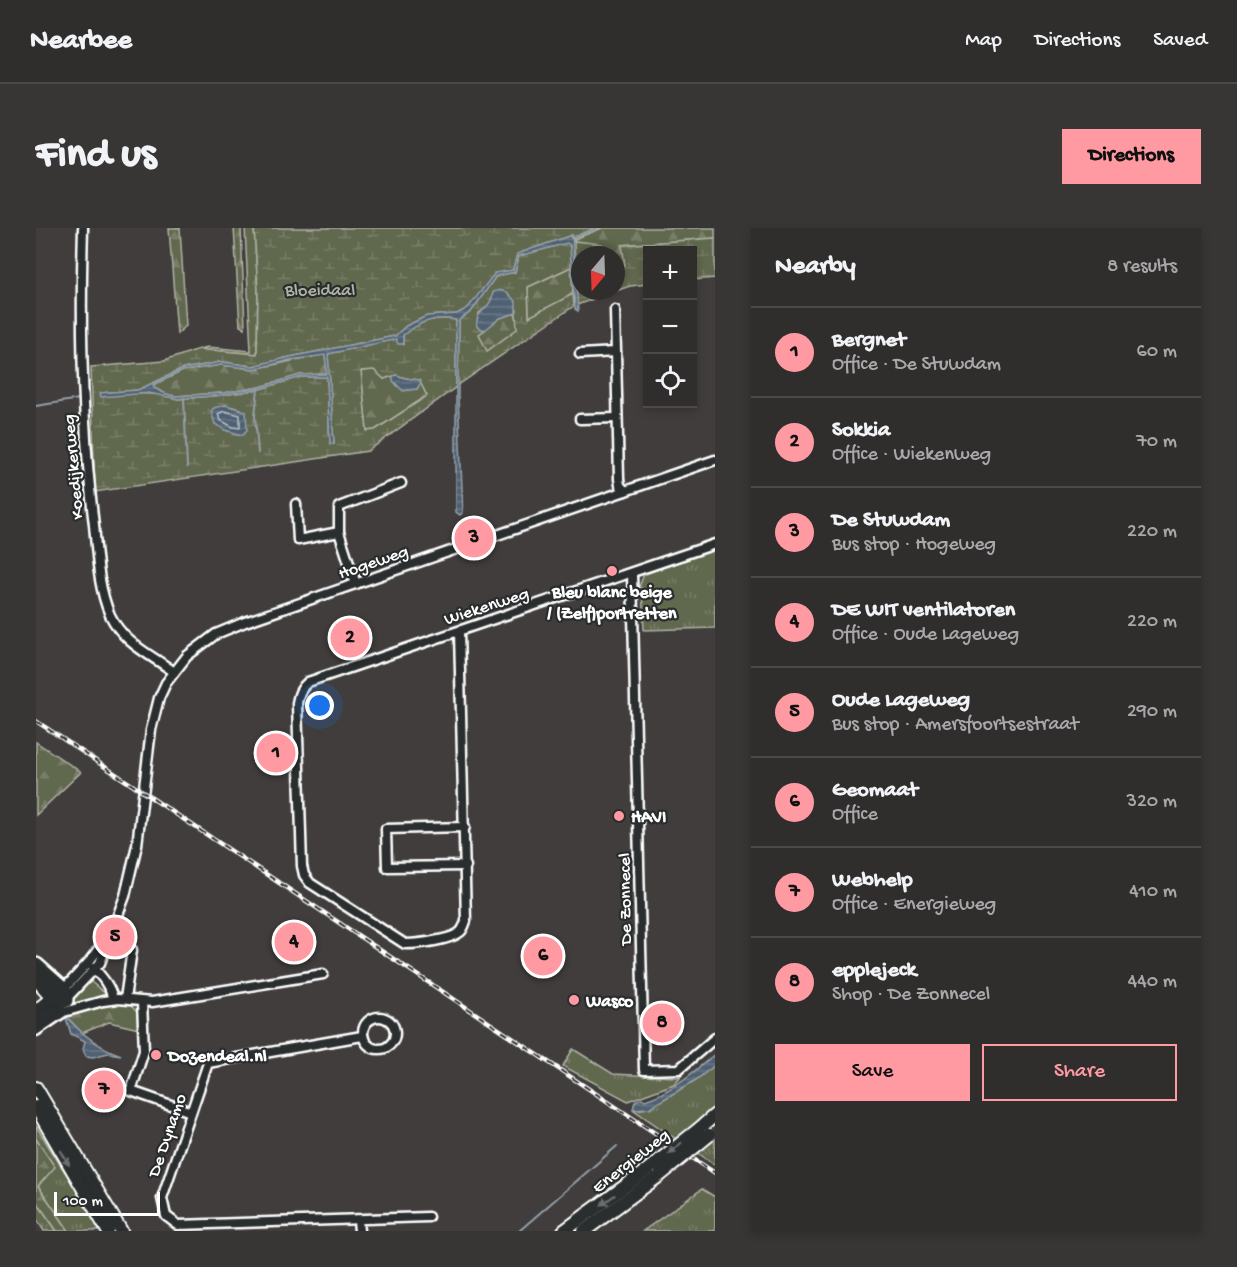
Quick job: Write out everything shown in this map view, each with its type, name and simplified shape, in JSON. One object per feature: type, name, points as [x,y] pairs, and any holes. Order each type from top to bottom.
[{"type":"highway","points":[[36,966],[61,995]]},
{"type":"highway","points":[[36,977],[61,995]]},
{"type":"main road","points":[[36,1011],[61,995]]},
{"type":"main road","points":[[36,1023],[61,995]]},
{"type":"main road","points":[[36,1088],[121,1231]]},
{"type":"main road","points":[[36,1107],[108,1231]]},
{"type":"main road","name":"Energieweg","points":[[585,1231],[708,1131],[715,1115]]},
{"type":"main road","name":"Energieweg","points":[[564,1231],[655,1172]]},
{"type":"street","name":"Koedijkerweg","points":[[83,228],[81,313],[84,414],[101,584],[111,615],[120,630],[143,653],[174,672]]},
{"type":"street","points":[[615,310],[619,479],[625,491]]},
{"type":"street","points":[[580,354],[615,352]]},
{"type":"street","points":[[580,419],[617,418]]},
{"type":"street","name":"Hogeweg","points":[[61,995],[92,966],[111,933],[131,876],[154,714],[159,698],[174,672],[187,656],[216,634],[245,622],[715,460]]},
{"type":"street","points":[[356,584],[339,532],[339,507],[401,483]]},
{"type":"street","points":[[296,504],[298,540],[339,532]]},
{"type":"street","name":"Wiekenweg","points":[[466,866],[466,921],[462,931],[453,936],[413,944],[405,944],[395,939],[310,883],[304,875],[301,856],[297,702],[302,687],[308,682],[715,544]]},
{"type":"street","name":"De Zonnecel","points":[[632,573],[644,1070],[679,1069],[715,1038]]},
{"type":"street","points":[[459,631],[465,827],[466,866],[387,867],[386,829],[465,827]]},
{"type":"street","points":[[125,999],[132,950]]},
{"type":"street","points":[[92,966],[111,990],[113,999]]},
{"type":"street","points":[[36,1031],[71,1009],[113,999],[152,1002],[324,974]]},
{"type":"street","points":[[142,1002],[144,1051],[131,1091],[191,1112]]},
{"type":"street","name":"De Dynamo","points":[[363,1036],[208,1063],[162,1198],[166,1216],[178,1225],[428,1217]]},
{"type":"street","points":[[358,1231],[363,1220]]},
{"type":"street","points":[[363,1220],[368,1231]]},
{"type":"green space","points":[[169,228],[180,228],[186,326],[177,334]]},
{"type":"green space","points":[[234,228],[241,228],[245,328],[240,326]]},
{"type":"green space","points":[[245,228],[254,228],[258,290],[257,354],[199,349],[208,347],[251,351]]},
{"type":"green space","name":"Bloeidaal","points":[[254,228],[602,228],[574,239],[572,235],[517,254],[513,270],[495,274],[468,308],[457,314],[427,316],[406,326],[395,336],[253,366],[221,362],[183,369],[138,390],[101,393],[157,394],[178,399],[260,389],[301,377],[327,377],[330,444],[334,444],[328,354],[396,339],[403,344],[403,335],[421,323],[441,319],[456,320],[456,387],[368,451],[95,492],[91,367],[164,361],[199,349],[257,354],[258,290]],"holes":[[[374,370],[384,379],[396,375],[419,380],[427,396],[375,430],[367,431],[361,371]],[[225,405],[241,409],[245,432],[242,435],[225,430]]]},
{"type":"green space","points":[[602,228],[715,228],[715,238],[622,246],[601,246],[574,241],[574,239]]},
{"type":"green space","points":[[715,238],[715,278],[697,280],[697,246],[643,246],[643,284],[625,288],[625,246],[622,245]]},
{"type":"green space","points":[[574,241],[602,244],[602,246],[574,246]]},
{"type":"green space","points":[[570,244],[571,267],[528,287],[529,317],[571,295],[574,306],[458,385],[459,320],[471,312],[496,276],[515,272],[519,256]],"holes":[[[493,292],[517,310],[517,329],[487,351],[479,334],[485,330],[477,326],[479,313],[489,305]]]},
{"type":"green space","points":[[571,267],[571,295],[529,318],[528,287]]},
{"type":"green space","points":[[577,300],[591,300],[577,305]]},
{"type":"green space","points":[[516,313],[518,329],[486,352],[479,334],[500,318]]},
{"type":"green space","points":[[325,354],[327,374],[300,375],[260,387],[223,393],[175,396],[154,388],[153,385],[183,371],[221,365],[254,369]]},
{"type":"green space","points":[[374,370],[384,379],[393,376],[397,386],[417,389],[421,382],[427,396],[375,430],[367,431],[361,371]]},
{"type":"green space","points":[[715,550],[715,628],[644,630],[642,588],[639,587],[644,574]]},
{"type":"green space","points":[[36,742],[81,772],[36,815]]},
{"type":"green space","points":[[90,981],[107,995],[70,1005],[48,1017]]},
{"type":"green space","points":[[115,1002],[131,1006],[140,1015],[139,1029],[109,1022],[82,1033],[65,1015],[72,1011]]},
{"type":"green space","points":[[573,1049],[613,1074],[681,1076],[674,1084],[628,1101],[563,1066]]},
{"type":"green space","points":[[715,1065],[715,1108],[676,1139],[634,1110],[649,1108],[696,1080]]},
{"type":"green space","points":[[36,1126],[102,1231],[69,1231],[38,1186],[54,1167],[36,1139]]},
{"type":"green space","points":[[36,1139],[55,1167],[38,1186],[69,1231],[57,1231],[36,1201]]},
{"type":"green space","points":[[715,1139],[715,1165],[698,1153]]},
{"type":"green space","points":[[702,1189],[715,1197],[715,1231],[643,1231]]},
{"type":"green space","points":[[36,1201],[57,1231],[44,1231],[36,1218]]},
{"type":"water","points":[[572,235],[571,258],[570,245],[567,243],[519,256],[515,272],[496,276],[471,312],[459,320],[458,395],[463,512],[460,515],[456,512],[456,320],[441,319],[421,323],[403,335],[403,344],[398,344],[396,339],[328,354],[334,444],[330,444],[327,377],[301,377],[260,389],[178,399],[149,393],[101,397],[100,393],[138,390],[183,369],[221,362],[253,366],[395,336],[406,326],[427,316],[457,314],[468,308],[495,273],[513,270],[517,254]],"holes":[[[325,355],[327,374],[300,375],[260,387],[223,393],[175,396],[166,394],[154,388],[153,385],[183,371],[221,365],[254,369]]]},
{"type":"water","points":[[499,290],[507,292],[516,302],[516,313],[500,318],[485,330],[477,327],[480,313],[490,303],[493,292]]},
{"type":"water","points":[[574,300],[577,300],[578,311],[575,309]]},
{"type":"water","points":[[393,376],[421,382],[417,389],[403,391],[393,381]]},
{"type":"water","points":[[225,405],[246,411],[247,430],[242,435],[215,424],[211,411]]},
{"type":"water","points":[[65,1015],[90,1039],[121,1055],[108,1053],[93,1057],[86,1056],[83,1049],[85,1041],[71,1034]]},
{"type":"water","points":[[715,1054],[715,1065],[696,1080],[649,1108],[633,1109],[635,1101],[654,1097],[673,1087]]},
{"type":"waterway","points":[[571,238],[596,228]]},
{"type":"waterway","points":[[258,389],[255,415],[258,453]]},
{"type":"waterway","points":[[184,398],[187,467]]},
{"type":"waterway","points":[[36,406],[79,399]]},
{"type":"waterway","points":[[519,1231],[617,1146]]},
{"type":"railway","points":[[36,721],[715,1173]]},
{"type":"place","name":"De Stuwdam","points":[[474,538]]},
{"type":"place","name":"Bleu blanc beige / (Zelf)portretten","points":[[612,571]]},
{"type":"place","name":"Sokkia","points":[[350,638]]},
{"type":"place","name":"Bergnet","points":[[276,753]]},
{"type":"place","name":"HAVI","points":[[619,816]]},
{"type":"place","name":"Oude Lageweg","points":[[115,937]]},
{"type":"place","name":"DE WIT ventilatoren","points":[[294,942]]},
{"type":"place","name":"Geomaat","points":[[543,956]]},
{"type":"place","name":"Wasco","points":[[574,1000]]},
{"type":"place","name":"epplejeck","points":[[662,1023]]},
{"type":"place","name":"Dozendeal.nl","points":[[156,1055]]},
{"type":"place","name":"Webhelp","points":[[104,1090]]}]
